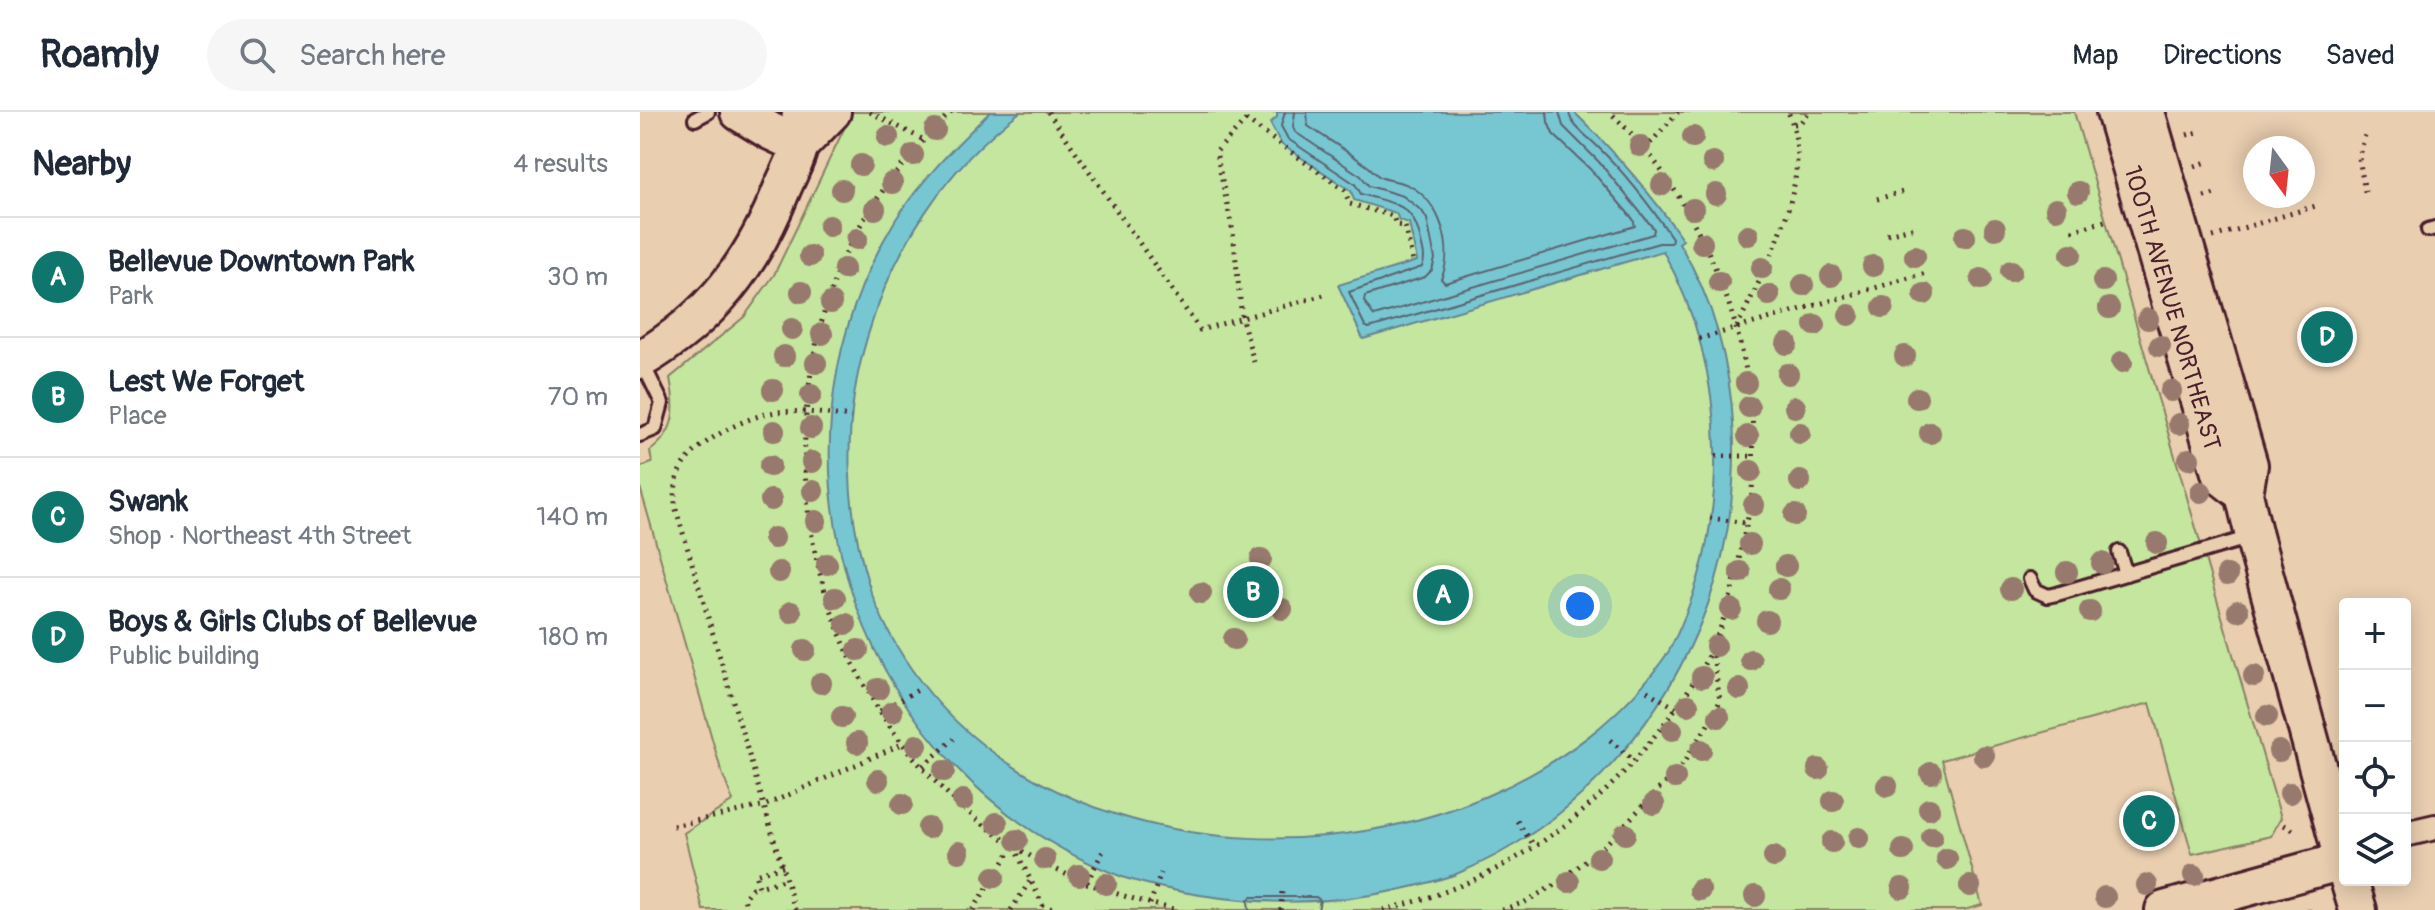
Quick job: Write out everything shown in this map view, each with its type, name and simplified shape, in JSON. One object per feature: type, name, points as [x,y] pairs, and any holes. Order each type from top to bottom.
[{"type":"main road","points":[[739,112],[770,131],[800,128],[832,112]]},
{"type":"main road","name":"100TH AVENUE NORTHEAST","points":[[2115,112],[2221,476],[2244,494]]},
{"type":"main road","name":"100TH AVENUE NORTHEAST","points":[[2146,112],[2249,465],[2244,494],[2254,536],[2339,842]]},
{"type":"main road","points":[[640,359],[705,313],[731,282],[770,219],[800,128]]},
{"type":"main road","points":[[2164,910],[2339,869]]},
{"type":"main road","name":"100TH AVENUE NORTHEAST","points":[[2351,886],[2358,910]]},
{"type":"street","points":[[2411,833],[2435,827]]},
{"type":"lane","points":[[695,119],[708,112]]},
{"type":"lane","points":[[640,359],[662,403],[655,429],[640,435]]},
{"type":"lane","points":[[2030,579],[2035,590],[2048,596],[2254,536]]},
{"type":"lane","points":[[2119,552],[2126,574]]},
{"type":"path","points":[[870,112],[924,140]]},
{"type":"path","points":[[951,112],[893,175],[857,232],[833,285],[819,328],[805,413],[806,506],[813,550],[838,630],[880,711],[902,744],[968,812],[1014,846],[1087,882],[1177,910]]},
{"type":"path","points":[[1048,112],[1200,330],[1324,295]]},
{"type":"path","points":[[1244,112],[1246,120],[1344,190],[1350,204],[1393,216],[1396,225],[1405,226],[1413,263]]},
{"type":"path","points":[[1383,910],[1414,907],[1493,872],[1577,818],[1634,761],[1689,690],[1712,648],[1735,580],[1752,491],[1751,401],[1736,328],[1709,250],[1681,199],[1645,149],[1610,112]]},
{"type":"path","points":[[1645,149],[1678,112]]},
{"type":"path","points":[[1736,328],[1781,235],[1796,162],[1794,124],[1788,112]]},
{"type":"path","points":[[1794,124],[1800,123],[1809,112]]},
{"type":"path","points":[[1246,120],[1216,152],[1233,232],[1242,319],[1254,362]]},
{"type":"path","points":[[2365,192],[2359,158],[2366,131]]},
{"type":"path","points":[[1877,199],[1906,191]]},
{"type":"path","points":[[2203,240],[2319,205]]},
{"type":"path","points":[[2072,231],[2108,220]]},
{"type":"path","points":[[1887,234],[1916,227]]},
{"type":"path","points":[[1699,339],[1926,273]]},
{"type":"path","points":[[795,910],[675,506],[675,493],[679,472],[711,438],[740,423],[774,412],[851,417]]},
{"type":"path","points":[[1716,456],[1752,456]]},
{"type":"path","points":[[1710,518],[1746,523]]},
{"type":"path","points":[[1502,910],[1525,902],[1558,883],[1607,843],[1682,765],[1720,701],[1712,648]]},
{"type":"path","points":[[880,711],[918,690]]},
{"type":"path","points":[[1647,691],[1676,708]]},
{"type":"path","points":[[923,766],[954,739]]},
{"type":"path","points":[[1610,740],[1634,761]]},
{"type":"path","points":[[673,826],[766,805],[902,744]]},
{"type":"path","points":[[1517,821],[1535,847]]},
{"type":"path","points":[[2284,825],[2295,831]]},
{"type":"path","points":[[1014,846],[1043,905],[1055,910]]},
{"type":"path","points":[[973,910],[1014,846]]},
{"type":"path","points":[[1087,882],[1103,851]]},
{"type":"path","points":[[759,887],[755,874],[783,866]]},
{"type":"path","points":[[1150,904],[1161,873]]},
{"type":"path","points":[[747,910],[744,898],[752,888],[787,879]]},
{"type":"path","points":[[1011,910],[1031,880]]},
{"type":"path","points":[[1281,909],[1282,890]]},
{"type":"green space","points":[[852,112],[2074,112],[2281,818],[2271,836],[2192,854],[2150,703],[1942,760],[1982,905],[1964,910],[703,910],[684,833],[733,801],[721,770],[640,487],[640,467],[652,463],[650,451],[670,427],[673,400],[670,378],[744,317],[774,275]]},
{"type":"water","points":[[990,112],[1020,112],[968,158],[925,213],[891,273],[859,369],[850,433],[851,497],[855,529],[871,592],[933,696],[1022,772],[1130,819],[1249,838],[1371,830],[1487,796],[1589,736],[1669,651],[1690,603],[1704,553],[1713,502],[1715,450],[1711,398],[1701,347],[1685,298],[1663,251],[1363,339],[1338,285],[1417,261],[1409,223],[1399,220],[1396,213],[1354,200],[1351,191],[1281,144],[1270,123],[1277,117],[1277,112],[1574,112],[1645,189],[1683,240],[1679,243],[1701,287],[1718,334],[1729,382],[1734,432],[1733,483],[1727,533],[1716,581],[1680,668],[1631,742],[1569,806],[1495,856],[1454,875],[1372,895],[1331,900],[1248,900],[1206,896],[1125,878],[1033,831],[956,767],[897,690],[855,602],[833,508],[832,411],[852,313],[896,219],[928,176]]},
{"type":"place","name":"Boys & Girls Clubs of Bellevue","points":[[2327,337]]},
{"type":"place","name":"Lest We Forget","points":[[1253,592]]},
{"type":"place","name":"Bellevue Downtown Park","points":[[1443,595]]},
{"type":"place","name":"Swank","points":[[2149,821]]}]
